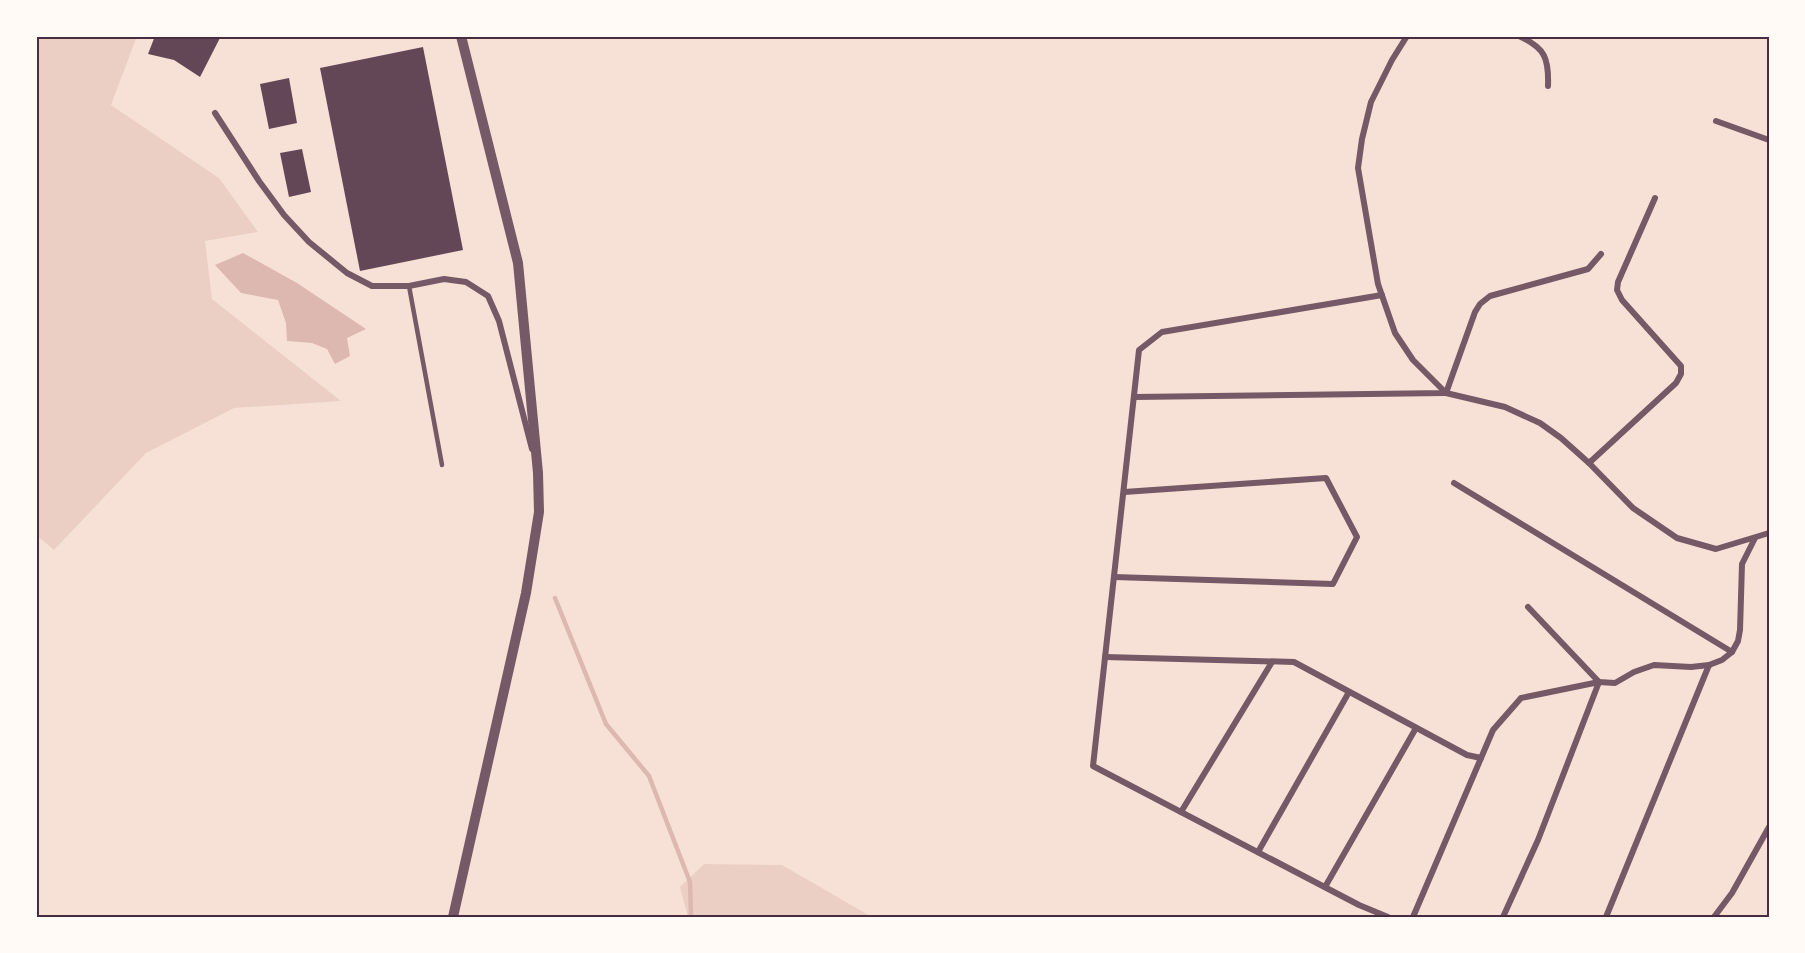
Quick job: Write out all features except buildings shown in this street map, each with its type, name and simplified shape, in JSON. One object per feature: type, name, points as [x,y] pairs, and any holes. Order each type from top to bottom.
[{"type":"street","points":[[453,917],[526,593],[539,512],[538,473],[518,263],[461,36]]},
{"type":"street","points":[[1407,36],[1371,102],[1358,168],[1378,284],[1395,333],[1413,360],[1446,393]]},
{"type":"street","points":[[1518,36],[1539,48],[1545,56],[1548,86]]},
{"type":"street","points":[[215,113],[284,215],[309,243],[347,273],[372,286],[409,286],[444,279],[466,282],[488,296],[500,321],[538,473]]},
{"type":"street","points":[[1716,121],[1768,138]]},
{"type":"street","points":[[1589,463],[1676,382],[1681,374],[1681,366],[1622,300],[1617,290],[1618,282],[1655,198]]},
{"type":"street","points":[[1446,393],[1475,312],[1480,304],[1490,296],[1588,269],[1601,254]]},
{"type":"street","points":[[1382,295],[1162,332],[1139,350],[1093,766],[1359,905],[1388,917]]},
{"type":"street","points":[[1134,397],[1446,393],[1505,407],[1540,423],[1589,463],[1633,508],[1677,538],[1716,549],[1769,533]]},
{"type":"street","points":[[1114,578],[1333,584],[1357,537],[1326,478],[1124,492]]},
{"type":"street","points":[[1454,483],[1732,652]]},
{"type":"street","points":[[1413,917],[1493,730],[1521,698],[1599,682],[1615,683],[1634,672],[1654,665],[1691,667],[1709,665],[1722,660],[1732,652],[1738,641],[1742,564],[1755,538]]},
{"type":"street","points":[[1528,607],[1599,682]]},
{"type":"street","points":[[1105,657],[1294,662],[1467,755],[1481,758]]},
{"type":"street","points":[[1181,812],[1272,662]]},
{"type":"street","points":[[1606,917],[1709,665]]},
{"type":"street","points":[[1503,917],[1538,840],[1599,682]]},
{"type":"street","points":[[1258,852],[1349,692]]},
{"type":"street","points":[[1325,887],[1416,728]]},
{"type":"street","points":[[1714,917],[1732,893],[1769,827]]},
{"type":"lane","points":[[409,286],[442,465]]},
{"type":"shaded area","points":[[36,36],[137,36],[111,105],[219,178],[258,232],[205,241],[212,299],[341,401],[234,408],[146,453],[54,550],[36,535]]},
{"type":"shaded area","points":[[243,253],[297,283],[366,329],[347,338],[350,356],[335,364],[327,349],[312,343],[287,341],[286,323],[278,300],[241,293],[215,265]]},
{"type":"shaded area","points":[[704,864],[782,865],[872,917],[688,917],[680,887]]},
{"type":"waterway","points":[[555,598],[606,724],[649,776],[690,882],[691,917]]}]
